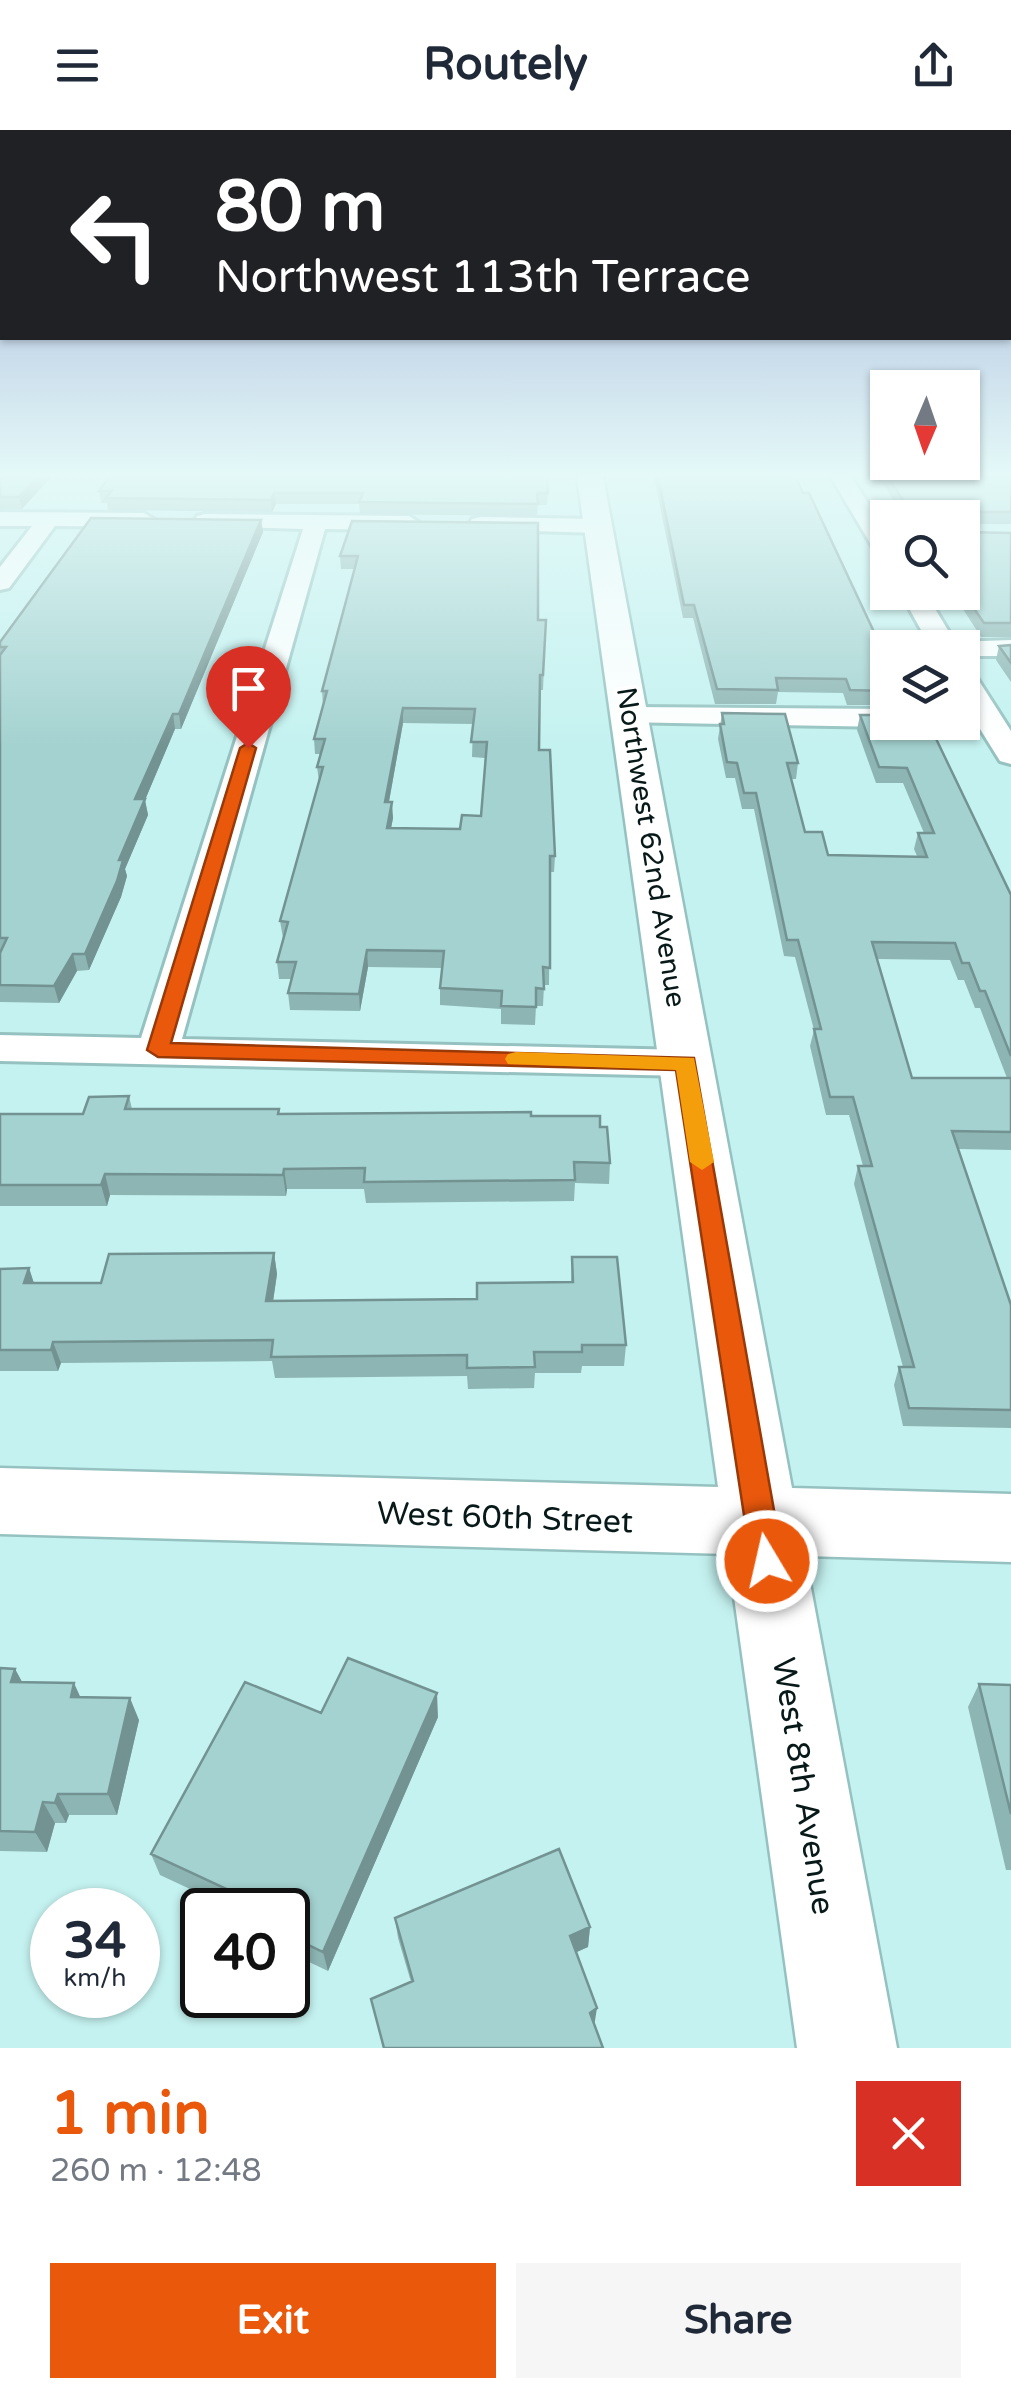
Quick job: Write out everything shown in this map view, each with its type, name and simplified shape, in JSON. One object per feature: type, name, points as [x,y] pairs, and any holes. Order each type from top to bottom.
[{"type":"street","points":[[158,1050],[303,567]]},
{"type":"street","name":"Northwest 62nd Avenue","points":[[605,567],[760,1524]]},
{"type":"street","points":[[980,648],[1011,648]]},
{"type":"street","points":[[632,716],[870,718]]},
{"type":"street","points":[[980,723],[1011,755]]},
{"type":"street","points":[[0,1048],[686,1064]]},
{"type":"street","name":"West 60th Street","points":[[0,1501],[1011,1528]]},
{"type":"street","name":"West 8th Avenue","points":[[760,1524],[847,2048]]},
{"type":"building","points":[[55,567],[241,567],[179,714],[173,714],[135,799],[145,799],[119,860],[123,860],[117,881],[85,954],[73,954],[54,986],[0,985],[0,953],[7,938],[0,938],[0,655],[6,647],[0,647]]},
{"type":"building","points":[[355,567],[538,567],[538,620],[546,620],[540,675],[539,750],[550,750],[555,856],[550,856],[550,968],[543,967],[544,989],[536,988],[536,1007],[501,1006],[502,991],[440,988],[444,951],[367,950],[359,994],[288,993],[296,962],[277,962],[288,922],[280,921],[323,767],[317,767],[325,739],[314,739],[327,691],[322,691]],"holes":[[[403,708],[475,709],[471,742],[487,742],[481,816],[462,815],[460,829],[387,828],[392,802],[385,802]]]},
{"type":"building","points":[[676,567],[843,567],[873,630],[870,630],[870,691],[850,690],[846,679],[776,678],[778,690],[717,689],[694,605],[684,605]]},
{"type":"building","points":[[980,567],[1011,567],[1011,623],[984,623],[975,610],[980,610]]},
{"type":"building","points":[[1011,645],[1011,663],[999,646]]},
{"type":"building","points":[[722,713],[785,714],[798,763],[787,763],[805,832],[822,832],[828,855],[927,857],[918,833],[934,833],[907,768],[879,767],[860,715],[870,715],[870,740],[937,740],[1011,895],[1011,1056],[985,991],[980,991],[969,963],[962,963],[955,943],[872,942],[912,1078],[1011,1078],[1011,1132],[952,1131],[1011,1305],[1011,1410],[909,1408],[899,1367],[914,1367],[858,1166],[872,1166],[853,1097],[830,1097],[814,1029],[821,1029],[798,940],[787,940],[756,793],[744,793],[737,763],[727,762],[720,724],[724,724]]},
{"type":"building","points":[[129,1096],[125,1109],[600,1116],[600,1127],[607,1127],[610,1163],[574,1162],[575,1180],[364,1182],[365,1168],[284,1169],[283,1175],[105,1174],[101,1185],[0,1185],[0,1114],[83,1114],[89,1097]]},
{"type":"building","points":[[274,1253],[266,1301],[477,1299],[477,1283],[573,1282],[572,1257],[617,1257],[626,1345],[582,1345],[582,1352],[534,1352],[535,1367],[467,1368],[467,1355],[271,1357],[273,1340],[53,1342],[51,1350],[0,1350],[0,1269],[29,1268],[24,1283],[101,1283],[109,1254]]},
{"type":"building","points":[[348,1658],[437,1693],[323,1952],[310,1946],[310,1888],[224,1888],[151,1854],[245,1682],[321,1713]]},
{"type":"building","points":[[0,1668],[15,1669],[11,1682],[74,1683],[71,1697],[130,1698],[108,1794],[58,1794],[55,1803],[43,1802],[35,1832],[0,1831]]},
{"type":"building","points":[[979,1684],[1011,1685],[1011,1814]]},
{"type":"building","points":[[559,1849],[590,1927],[570,1936],[597,2008],[590,2013],[603,2048],[384,2048],[371,1999],[413,1981],[395,1918]]},
{"type":"slow traffic","points":[[516,1059],[686,1064],[702,1162]]},
{"type":"route","points":[[248,748],[158,1050],[686,1064],[767,1561]]}]
